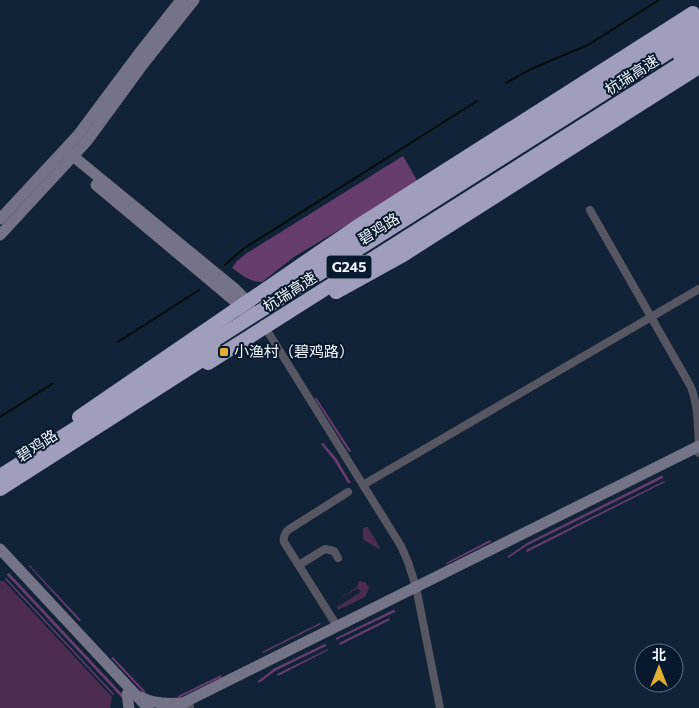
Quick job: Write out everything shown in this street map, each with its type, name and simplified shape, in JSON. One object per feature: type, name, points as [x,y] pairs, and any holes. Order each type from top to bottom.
[{"type":"highway","points":[[0,468],[79,417],[355,228],[697,15]]},
{"type":"highway","name":"碧鸡路","points":[[0,489],[255,319],[699,33]]},
{"type":"highway","name":"碧鸡路","points":[[0,476],[699,44]]},
{"type":"highway","name":"杭瑞高速","points":[[0,497],[699,52]]},
{"type":"highway","points":[[208,363],[403,255],[699,68]]},
{"type":"street","points":[[0,235],[66,156],[78,135],[181,0]]},
{"type":"street","points":[[0,219],[66,156],[87,141],[144,63],[194,0]]},
{"type":"street","points":[[66,156],[245,298],[255,319],[401,546],[417,590],[440,708]]},
{"type":"street","points":[[185,707],[337,626],[417,590],[699,453],[698,411],[691,387],[590,210]]},
{"type":"street","points":[[363,485],[699,290]]},
{"type":"street","points":[[131,694],[152,701],[185,707],[699,446]]},
{"type":"street","points":[[337,626],[284,542],[284,539],[286,533],[348,492]]},
{"type":"street","points":[[0,549],[131,694],[140,708]]},
{"type":"street","points":[[299,565],[325,549],[334,551],[338,558]]},
{"type":"street","points":[[0,558],[131,694],[148,708]]},
{"type":"street","points":[[129,708],[131,694]]},
{"type":"shaded area","points":[[403,156],[418,182],[294,257],[262,282],[243,276],[232,268],[247,253]]},
{"type":"shaded area","points":[[316,397],[351,451],[350,452],[315,399]]},
{"type":"shaded area","points":[[323,443],[336,458],[351,483],[348,483],[334,460],[321,444]]},
{"type":"shaded area","points":[[661,476],[663,478],[507,557],[527,543]]},
{"type":"shaded area","points":[[665,482],[527,552],[526,550]]},
{"type":"shaded area","points":[[368,527],[379,549],[363,538],[363,528]]},
{"type":"shaded area","points":[[490,540],[491,542],[446,563]]},
{"type":"shaded area","points":[[29,566],[81,620],[79,621]]},
{"type":"shaded area","points":[[9,573],[124,696],[122,698],[7,575]]},
{"type":"shaded area","points":[[5,579],[114,694],[113,695]]},
{"type":"shaded area","points":[[0,581],[4,581],[112,697],[110,708],[0,708]]},
{"type":"shaded area","points":[[359,581],[365,582],[369,587],[365,597],[338,610],[337,607],[361,592],[358,588],[336,601],[357,587]]},
{"type":"shaded area","points":[[393,610],[395,612],[336,640],[336,638]]},
{"type":"shaded area","points":[[389,618],[390,620],[340,645],[339,643]]},
{"type":"shaded area","points":[[320,623],[321,624],[262,652]]},
{"type":"shaded area","points":[[325,644],[326,646],[275,671],[259,683],[258,681],[275,668]]},
{"type":"shaded area","points":[[328,650],[278,676],[277,674]]},
{"type":"shaded area","points":[[113,657],[145,691],[145,692],[111,658]]},
{"type":"shaded area","points":[[221,675],[222,677],[178,698],[178,696]]},
{"type":"waterway","points":[[506,83],[531,69],[588,45],[659,0]]},
{"type":"waterway","points":[[225,265],[243,249],[477,101]]},
{"type":"waterway","points":[[118,342],[199,290]]},
{"type":"waterway","points":[[0,417],[52,384]]},
{"type":"place","name":"小渔村（碧鸡路）","points":[[224,352]]}]
